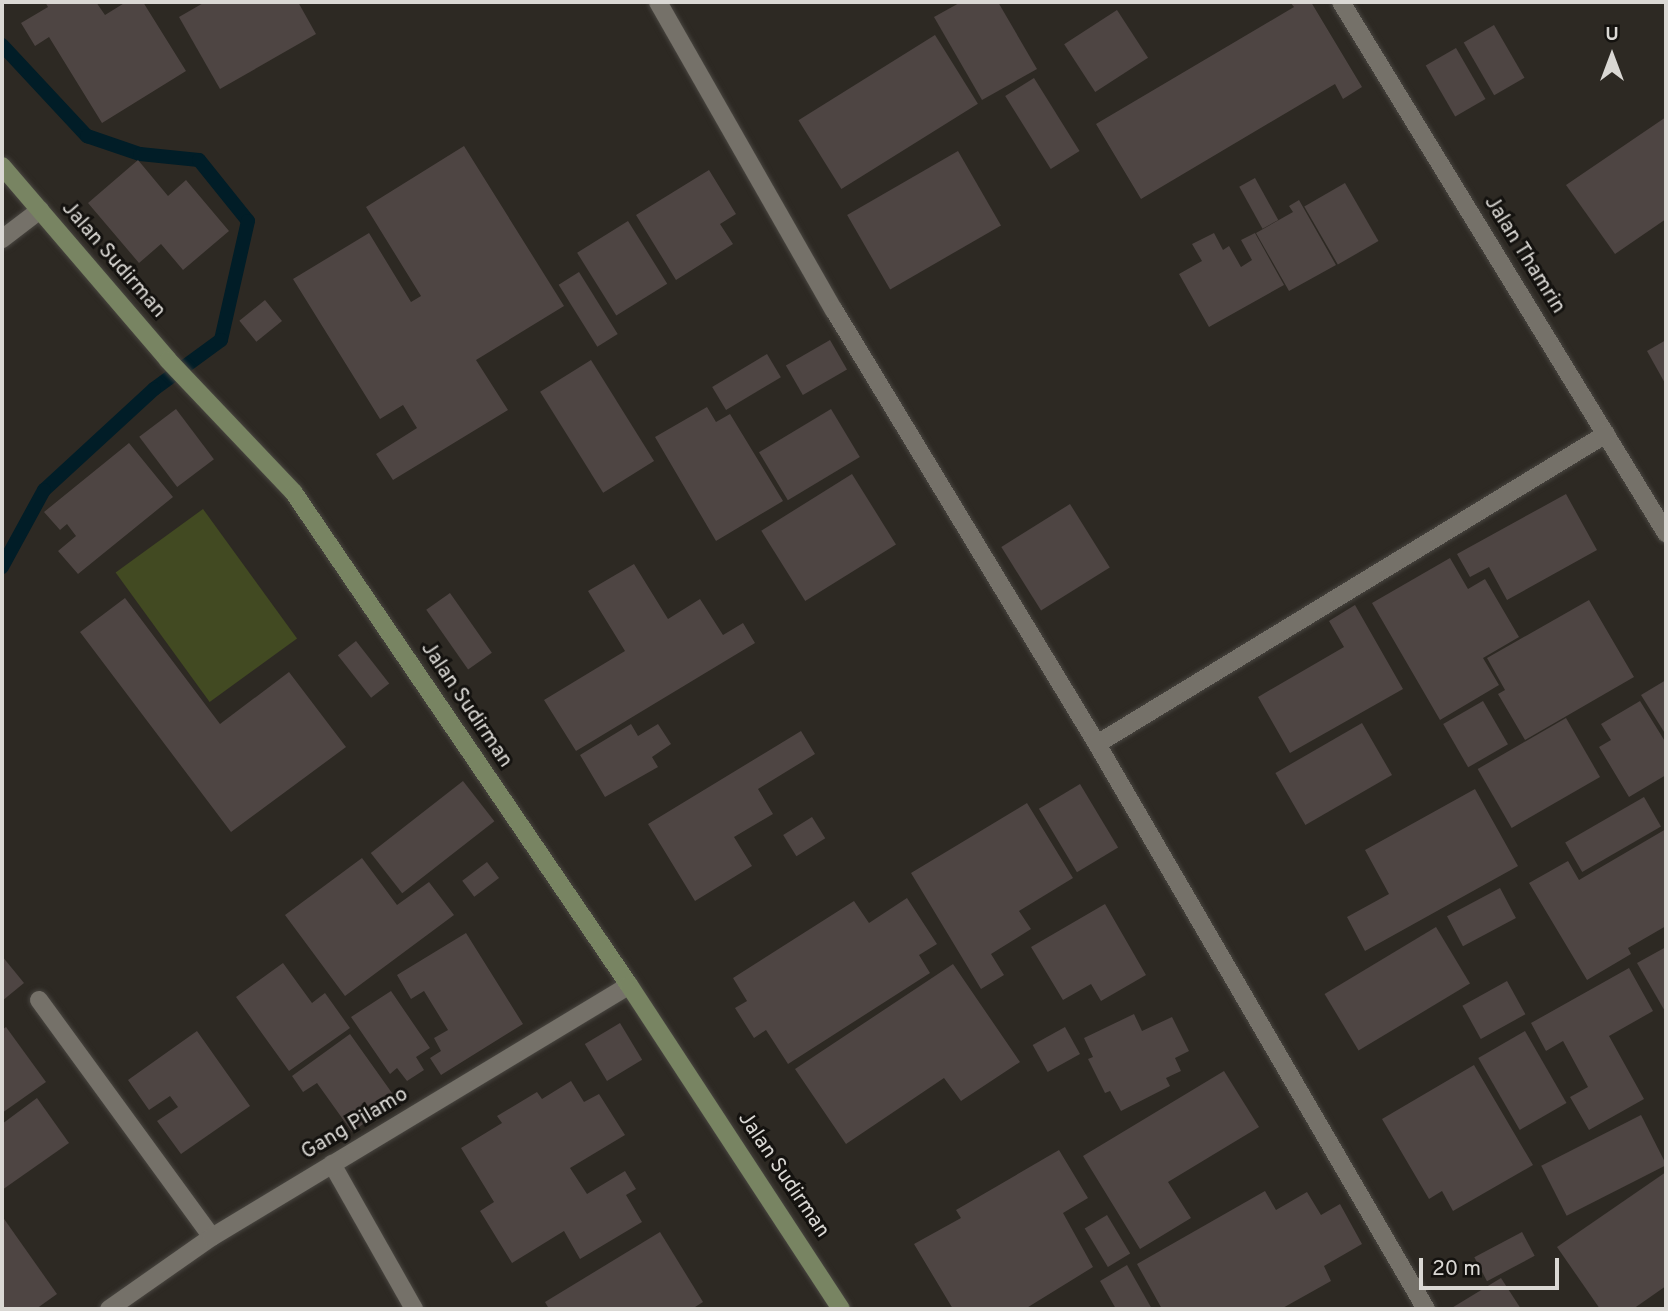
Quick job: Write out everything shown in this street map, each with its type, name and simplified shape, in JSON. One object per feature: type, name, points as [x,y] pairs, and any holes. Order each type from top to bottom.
[{"type":"street","points":[[658,2],[834,310],[1097,744],[1426,1309]]},
{"type":"street","name":"Jalan Thamrin","points":[[1341,2],[1666,533]]},
{"type":"street","name":"Jalan Sudirman","points":[[2,166],[168,360],[294,493],[629,985],[841,1309]]},
{"type":"street","points":[[2,239],[40,210]]},
{"type":"street","points":[[1097,744],[1606,434]]},
{"type":"street","name":"Gang Pilamo","points":[[109,1309],[212,1237],[629,985]]},
{"type":"street","points":[[39,1000],[212,1237]]},
{"type":"street","points":[[332,1164],[414,1309]]},
{"type":"green space","points":[[203,509],[297,638],[210,702],[116,572]]},
{"type":"building","points":[[45,2],[96,2],[105,15],[126,2],[143,2],[186,71],[102,123],[49,37],[35,46],[21,23],[48,7]]},
{"type":"building","points":[[205,2],[298,2],[316,34],[220,89],[179,17]]},
{"type":"building","points":[[961,2],[998,2],[1037,69],[982,100],[934,17]]},
{"type":"building","points":[[1290,2],[1311,2],[1362,87],[1343,99],[1335,84],[1141,199],[1096,124],[1294,7]]},
{"type":"building","points":[[1117,10],[1148,58],[1095,92],[1064,44]]},
{"type":"building","points":[[1494,25],[1524,78],[1494,95],[1464,42]]},
{"type":"building","points":[[935,35],[978,104],[841,189],[798,120]]},
{"type":"building","points":[[1456,48],[1486,99],[1455,117],[1426,66]]},
{"type":"building","points":[[1034,78],[1080,151],[1051,169],[1005,96]]},
{"type":"building","points":[[1666,117],[1666,219],[1615,254],[1566,185]]},
{"type":"building","points":[[464,146],[564,306],[476,360],[508,410],[393,480],[376,454],[417,428],[403,405],[380,419],[293,279],[369,233],[411,302],[421,296],[366,207]]},
{"type":"building","points":[[958,151],[1001,225],[890,289],[847,215]]},
{"type":"building","points":[[138,160],[168,196],[186,180],[229,231],[183,270],[161,244],[139,263],[88,203]]},
{"type":"building","points":[[709,170],[736,214],[720,224],[733,244],[676,280],[636,215]]},
{"type":"building","points":[[1255,178],[1278,220],[1263,229],[1239,187]]},
{"type":"building","points":[[1345,183],[1378,241],[1338,265],[1304,206]]},
{"type":"building","points":[[1299,200],[1336,265],[1289,291],[1256,233],[1293,212],[1289,206]]},
{"type":"building","points":[[628,221],[667,284],[616,316],[577,253]]},
{"type":"building","points":[[1214,233],[1223,250],[1229,246],[1241,267],[1252,260],[1241,240],[1255,233],[1284,285],[1209,327],[1179,274],[1202,261],[1192,244]]},
{"type":"building","points":[[579,272],[618,334],[597,347],[559,285]]},
{"type":"building","points":[[265,300],[282,321],[256,342],[239,321]]},
{"type":"building","points":[[830,340],[847,369],[803,395],[786,366]]},
{"type":"building","points":[[1666,340],[1666,385],[1647,351]]},
{"type":"building","points":[[767,354],[781,377],[726,410],[712,387]]},
{"type":"building","points":[[591,360],[654,461],[603,493],[540,392]]},
{"type":"building","points":[[707,407],[716,422],[730,414],[783,501],[716,541],[655,437]]},
{"type":"building","points":[[176,409],[214,459],[177,487],[139,437]]},
{"type":"building","points":[[831,409],[860,457],[788,500],[759,452]]},
{"type":"building","points":[[129,443],[173,497],[78,574],[58,551],[76,536],[67,524],[60,530],[44,512]]},
{"type":"building","points":[[852,474],[896,544],[805,601],[761,531]]},
{"type":"building","points":[[1566,494],[1597,550],[1507,600],[1489,567],[1470,577],[1457,554]]},
{"type":"building","points":[[1070,504],[1110,568],[1041,611],[1001,547]]},
{"type":"building","points":[[1450,558],[1468,589],[1485,579],[1519,637],[1483,658],[1499,685],[1440,720],[1372,603]]},
{"type":"building","points":[[634,564],[668,619],[700,599],[723,635],[743,623],[755,643],[576,751],[544,700],[625,651],[588,591]]},
{"type":"building","points":[[450,593],[492,653],[468,669],[426,610]]},
{"type":"building","points":[[125,598],[220,724],[289,672],[346,747],[231,832],[80,632]]},
{"type":"building","points":[[1589,600],[1634,677],[1525,740],[1498,694],[1505,690],[1487,658]]},
{"type":"building","points":[[1355,605],[1403,689],[1290,753],[1258,697],[1344,647],[1329,621]]},
{"type":"building","points":[[356,641],[389,684],[371,698],[338,655]]},
{"type":"building","points":[[1666,680],[1666,735],[1641,695]]},
{"type":"building","points":[[1483,701],[1508,744],[1468,767],[1443,724]]},
{"type":"building","points":[[1640,701],[1666,743],[1666,775],[1629,797],[1599,747],[1611,740],[1601,724]]},
{"type":"building","points":[[1566,718],[1600,777],[1512,828],[1478,769]]},
{"type":"building","points":[[1362,723],[1392,775],[1305,825],[1275,773]]},
{"type":"building","points":[[631,724],[638,736],[658,724],[671,744],[652,757],[658,767],[605,797],[580,755]]},
{"type":"building","points":[[801,731],[815,754],[758,789],[773,814],[734,837],[752,866],[695,901],[648,824]]},
{"type":"building","points":[[463,781],[494,821],[402,893],[371,853]]},
{"type":"building","points":[[1080,784],[1118,847],[1077,872],[1039,809]]},
{"type":"building","points":[[1475,789],[1518,866],[1365,951],[1347,917],[1389,894],[1365,850]]},
{"type":"building","points":[[1644,797],[1661,826],[1582,872],[1565,842]]},
{"type":"building","points":[[1027,803],[1073,878],[1019,911],[1031,929],[991,954],[1004,975],[981,989],[911,873]]},
{"type":"building","points":[[812,817],[825,838],[796,856],[783,835]]},
{"type":"building","points":[[1666,829],[1666,926],[1628,948],[1631,954],[1587,980],[1529,883],[1568,861],[1579,880]]},
{"type":"building","points":[[362,858],[397,905],[429,882],[454,915],[345,996],[285,915]]},
{"type":"building","points":[[487,862],[499,878],[474,897],[462,881]]},
{"type":"building","points":[[1500,888],[1516,918],[1463,946],[1447,916]]},
{"type":"building","points":[[907,898],[937,944],[919,955],[930,973],[788,1064],[766,1030],[754,1038],[735,1008],[747,1001],[733,978],[854,901],[869,923]]},
{"type":"building","points":[[1105,904],[1146,975],[1101,1001],[1091,984],[1063,1000],[1031,947]]},
{"type":"building","points":[[1436,927],[1470,984],[1359,1051],[1325,994]]},
{"type":"building","points":[[466,933],[523,1024],[441,1075],[430,1058],[441,1051],[434,1038],[448,1030],[424,991],[411,999],[397,975]]},
{"type":"building","points":[[1666,947],[1666,1013],[1637,963]]},
{"type":"building","points":[[2,956],[24,983],[2,1001]]},
{"type":"building","points":[[283,963],[312,1003],[325,993],[350,1028],[289,1071],[236,997]]},
{"type":"building","points":[[953,964],[1020,1062],[961,1101],[944,1078],[846,1144],[795,1069]]},
{"type":"building","points":[[1629,968],[1653,1011],[1609,1036],[1644,1099],[1589,1130],[1570,1097],[1588,1087],[1563,1041],[1546,1051],[1531,1023]]},
{"type":"building","points":[[1507,981],[1525,1014],[1481,1039],[1462,1006]]},
{"type":"building","points":[[391,991],[430,1048],[416,1057],[424,1070],[407,1081],[397,1068],[390,1074],[351,1017]]},
{"type":"building","points":[[1134,1014],[1142,1031],[1172,1017],[1189,1051],[1175,1058],[1181,1071],[1166,1078],[1170,1086],[1121,1111],[1110,1091],[1105,1093],[1088,1059],[1093,1057],[1084,1038]]},
{"type":"building","points":[[620,1023],[642,1060],[607,1081],[585,1044]]},
{"type":"building","points":[[6,1027],[46,1082],[2,1113],[2,1030]]},
{"type":"building","points":[[1065,1027],[1080,1054],[1048,1072],[1033,1045]]},
{"type":"building","points":[[197,1031],[250,1106],[181,1154],[157,1121],[178,1107],[170,1096],[149,1110],[128,1080]]},
{"type":"building","points":[[1525,1031],[1567,1103],[1520,1130],[1478,1058]]},
{"type":"building","points":[[350,1034],[397,1100],[352,1132],[317,1083],[303,1092],[292,1076]]},
{"type":"building","points":[[1474,1065],[1533,1165],[1453,1211],[1442,1191],[1429,1199],[1382,1119]]},
{"type":"building","points":[[1224,1071],[1259,1127],[1168,1182],[1191,1218],[1140,1249],[1083,1156]]},
{"type":"building","points":[[571,1081],[584,1102],[599,1094],[625,1135],[570,1168],[587,1194],[625,1171],[636,1189],[626,1195],[642,1222],[580,1259],[564,1231],[512,1263],[480,1211],[494,1202],[461,1148],[502,1123],[497,1116],[537,1092],[542,1099]]},
{"type":"building","points":[[37,1098],[69,1143],[2,1190],[2,1124]]},
{"type":"building","points":[[1641,1115],[1666,1165],[1567,1216],[1541,1166]]},
{"type":"building","points":[[1059,1150],[1088,1198],[1063,1213],[1093,1267],[1025,1309],[953,1309],[914,1244],[961,1218],[956,1210]]},
{"type":"building","points":[[1666,1172],[1666,1286],[1633,1309],[1600,1309],[1557,1247]]},
{"type":"building","points":[[1265,1191],[1276,1210],[1307,1192],[1321,1215],[1340,1204],[1362,1244],[1324,1266],[1331,1281],[1281,1309],[1162,1309],[1137,1264]]},
{"type":"building","points":[[1107,1215],[1130,1254],[1108,1267],[1085,1228]]},
{"type":"building","points":[[2,1216],[57,1294],[36,1309],[2,1309]]},
{"type":"building","points":[[660,1232],[703,1302],[692,1309],[549,1309],[545,1302]]},
{"type":"building","points":[[1522,1232],[1535,1256],[1487,1281],[1474,1257]]},
{"type":"building","points":[[1127,1265],[1152,1309],[1116,1309],[1100,1281]]},
{"type":"building","points":[[1501,1278],[1521,1309],[1450,1309]]},
{"type":"waterway","points":[[2,45],[87,136],[140,154],[199,160],[248,221],[221,340],[154,389],[44,490],[2,567]]}]
